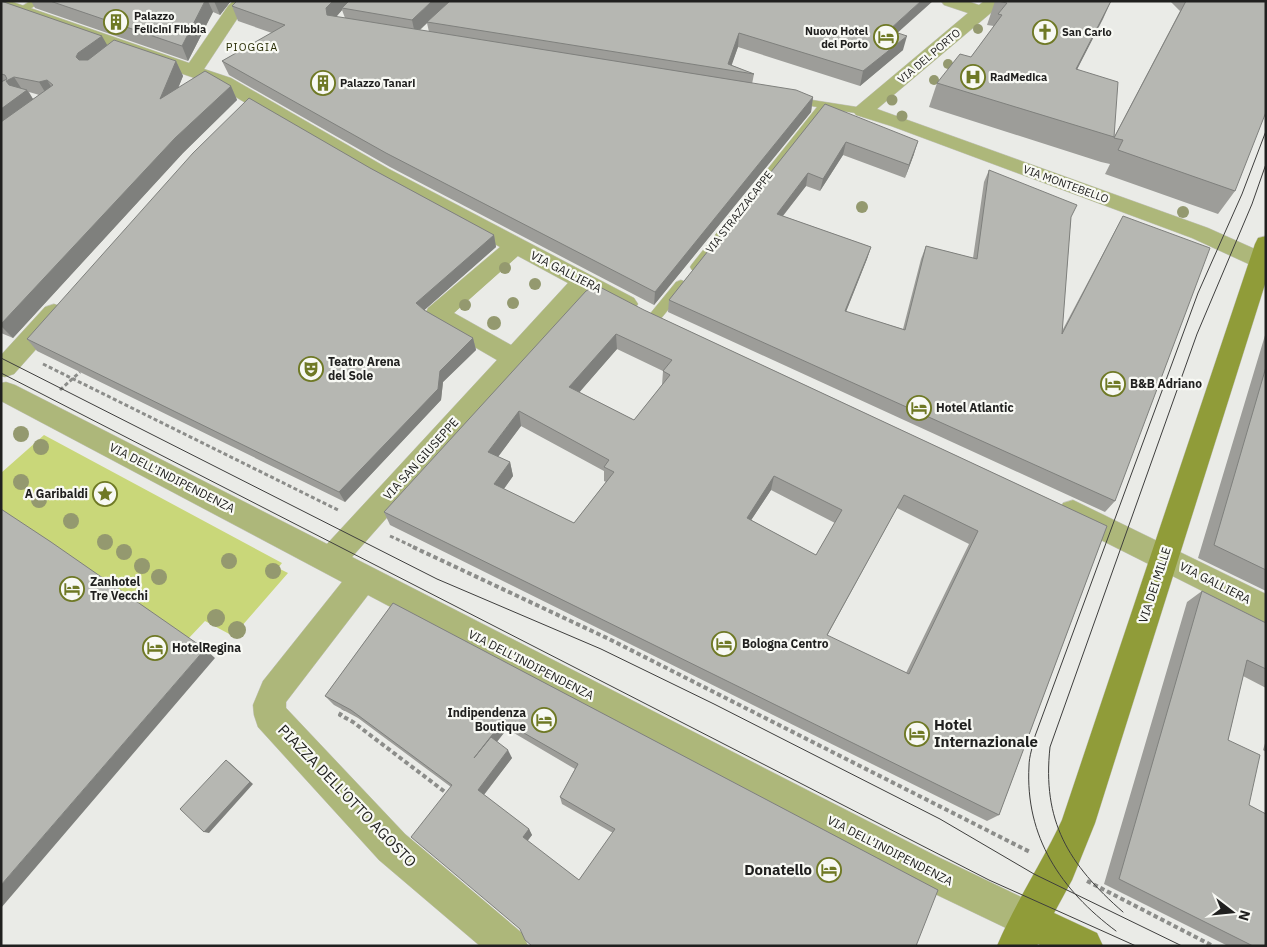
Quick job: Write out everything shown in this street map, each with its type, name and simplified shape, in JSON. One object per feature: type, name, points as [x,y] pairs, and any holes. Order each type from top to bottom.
[{"type":"street","points":[[193,70],[234,10],[243,1]]},
{"type":"street","points":[[950,1],[988,6]]},
{"type":"street","name":"VIA GALLIERA","points":[[1,4],[119,49],[193,70],[224,82],[382,174],[583,282],[663,322]]},
{"type":"street","name":"VIA DEL PORTO","points":[[863,111],[988,6]]},
{"type":"street","points":[[234,116],[254,98]]},
{"type":"street","name":"VIA MONTEBELLO","points":[[863,111],[898,122],[1200,233],[1233,247],[1264,256]]},
{"type":"street","points":[[515,246],[437,314],[520,350]]},
{"type":"street","name":"VIA DEI MILLE","points":[[1022,933],[1059,867],[1078,822],[1264,256]]},
{"type":"street","name":"VIA SAN GIUSEPPE","points":[[331,560],[583,282]]},
{"type":"street","points":[[7,374],[67,299]]},
{"type":"street","name":"VIA DELL'INDIPENDENZA","points":[[7,374],[363,578],[923,869],[1022,933],[1084,946]]},
{"type":"street","name":"VIA GALLIERA","points":[[1054,503],[1266,609]]},
{"type":"street","name":"PIAZZA DELL'OTTO AGOSTO","points":[[363,578],[274,692],[269,705],[270,715],[392,847],[509,946]]},
{"type":"lane","points":[[21,11],[37,1]]},
{"type":"lane","points":[[785,99],[863,111]]},
{"type":"lane","name":"VIA STRAZZACAPPE","points":[[663,322],[824,105]]},
{"type":"path","points":[[7,374],[364,523],[609,639],[1213,946]]},
{"type":"path","points":[[349,702],[340,715],[353,722],[453,798]]},
{"type":"green space","points":[[44,435],[282,563],[278,568],[288,573],[233,636],[205,621],[188,639],[1,511],[1,473]]},
{"type":"building","points":[[1,1],[102,36],[78,53],[76,57],[79,60],[88,60],[114,40],[176,61],[160,99],[205,71],[231,86],[175,138],[1,324],[1,122],[53,85],[47,80],[39,82],[14,77],[6,81],[9,85],[27,90],[1,109],[1,82],[7,79],[5,75],[1,74]]},
{"type":"building","points":[[50,1],[205,1],[182,46]]},
{"type":"building","points":[[237,1],[333,1],[326,8],[327,15],[796,90],[813,97],[655,292],[386,153],[222,61],[285,25],[232,6]]},
{"type":"building","points":[[349,1],[432,1],[412,20],[342,8]]},
{"type":"building","points":[[450,1],[921,1],[889,30],[907,36],[863,71],[739,33],[728,64],[754,74],[427,22]]},
{"type":"building","points":[[998,1],[1111,1],[1076,69],[1118,82],[1114,137],[937,83],[960,54],[971,57],[1002,15],[998,14],[1007,3]]},
{"type":"building","points":[[1186,1],[1266,1],[1266,112],[1235,191],[1118,150],[1123,140],[1114,138]]},
{"type":"building","points":[[249,98],[370,168],[494,235],[416,303],[424,310],[473,338],[440,371],[438,389],[339,492],[27,339],[193,153]]},
{"type":"building","points":[[825,104],[918,141],[909,165],[846,142],[823,179],[808,173],[777,214],[871,247],[845,311],[905,330],[926,246],[977,259],[989,170],[1077,205],[1071,217],[1062,334],[1123,216],[1210,248],[1115,501],[669,300]]},
{"type":"building","points":[[596,285],[644,310],[1107,526],[999,815],[384,512],[586,291]],"holes":[[[616,334],[672,360],[663,371],[670,375],[634,420],[569,387]],[[519,411],[609,460],[604,467],[614,472],[574,523],[494,484],[510,462],[488,452]],[[774,476],[842,510],[816,555],[747,518]],[[904,495],[978,531],[909,674],[827,635]]]},
{"type":"building","points":[[1266,367],[1266,570],[1214,545]]},
{"type":"building","points":[[1,509],[205,649],[1,885]]},
{"type":"building","points":[[1202,591],[1266,623],[1266,669],[1247,660],[1228,740],[1260,755],[1249,805],[1266,814],[1266,946],[1253,946],[1119,879]]},
{"type":"building","points":[[393,603],[938,890],[916,946],[532,946],[525,940],[520,929],[411,837],[452,785],[351,710],[325,696]],"holes":[[[503,721],[578,764],[560,797],[615,829],[579,880],[523,837],[529,829],[478,790],[508,750],[491,737],[474,758]]]},
{"type":"building","points":[[226,760],[250,782],[204,832],[180,809]]},
{"type":"tram line","points":[[1076,894],[1050,860],[1040,839],[1033,816],[1029,792],[1029,766],[1035,736],[1198,293],[1242,194],[1266,131]]},
{"type":"tram line","points":[[1123,912],[1087,876],[1063,839],[1055,819],[1050,797],[1050,747],[1197,334],[1252,204],[1266,164]]},
{"type":"tram line","points":[[1,358],[437,579],[601,649],[714,704],[940,819],[1034,874],[1076,894]]},
{"type":"tram line","points":[[1,373],[989,880],[1136,946]]},
{"type":"tram line","points":[[1076,894],[1182,946]]},
{"type":"tram line","points":[[1076,894],[1096,915],[1116,931]]},
{"type":"place","name":"Palazzo Felicini Fibbia","points":[[116,22]]},
{"type":"place","name":"San Carlo","points":[[1045,32]]},
{"type":"place","name":"Nuovo Hotel del Porto","points":[[886,37]]},
{"type":"place","name":"RadMedica","points":[[973,77]]},
{"type":"place","name":"Palazzo Tanari","points":[[323,83]]},
{"type":"place","name":"Teatro Arena del Sole","points":[[311,369]]},
{"type":"place","name":"B&B Adriano","points":[[1113,384]]},
{"type":"place","name":"Hotel Atlantic","points":[[919,408]]},
{"type":"place","name":"A Garibaldi","points":[[105,494]]},
{"type":"place","name":"Zanhotel Tre Vecchi","points":[[72,589]]},
{"type":"place","name":"Bologna Centro","points":[[724,644]]},
{"type":"place","name":"HotelRegina","points":[[155,648]]},
{"type":"place","name":"Indipendenza Boutique","points":[[544,720]]},
{"type":"place","name":"Hotel Internazionale","points":[[917,734]]},
{"type":"place","name":"Donatello","points":[[829,870]]},
{"type":"district","name":"PIOGGIA","points":[[252,47]]}]
